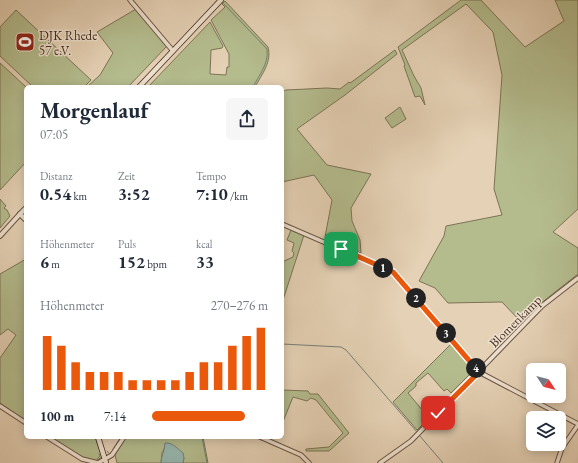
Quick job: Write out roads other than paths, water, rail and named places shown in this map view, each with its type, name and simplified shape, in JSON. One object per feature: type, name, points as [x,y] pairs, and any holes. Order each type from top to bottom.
[{"type":"main road","points":[[142,85],[221,0]]},
{"type":"main road","points":[[24,210],[20,214],[24,218]]},
{"type":"main road","points":[[99,439],[106,461]]},
{"type":"street","points":[[130,0],[173,51]]},
{"type":"street","points":[[0,236],[20,214]]},
{"type":"street","points":[[284,225],[393,272],[479,372],[578,425],[562,448],[557,463]]},
{"type":"street","name":"Blomenkamp","points":[[380,463],[411,441],[542,306],[578,278]]},
{"type":"street","points":[[0,406],[24,422]]},
{"type":"street","points":[[50,439],[82,459],[98,463],[106,461],[123,439]]},
{"type":"street","points":[[265,439],[302,455],[309,463]]},
{"type":"water","points":[[165,443],[172,445],[183,453],[183,463],[161,463]]},
{"type":"waterway","points":[[224,4],[267,49],[265,64],[254,85]]},
{"type":"waterway","points":[[284,344],[341,347],[346,350],[417,432]]},
{"type":"waterway","points":[[419,435],[443,463]]},
{"type":"waterway","points":[[113,449],[120,439]]},
{"type":"waterway","points":[[202,439],[207,463]]},
{"type":"waterway","points":[[97,459],[100,456],[99,454]]},
{"type":"place","name":"DJK Rhede 57 e.V.","points":[[25,42]]}]
